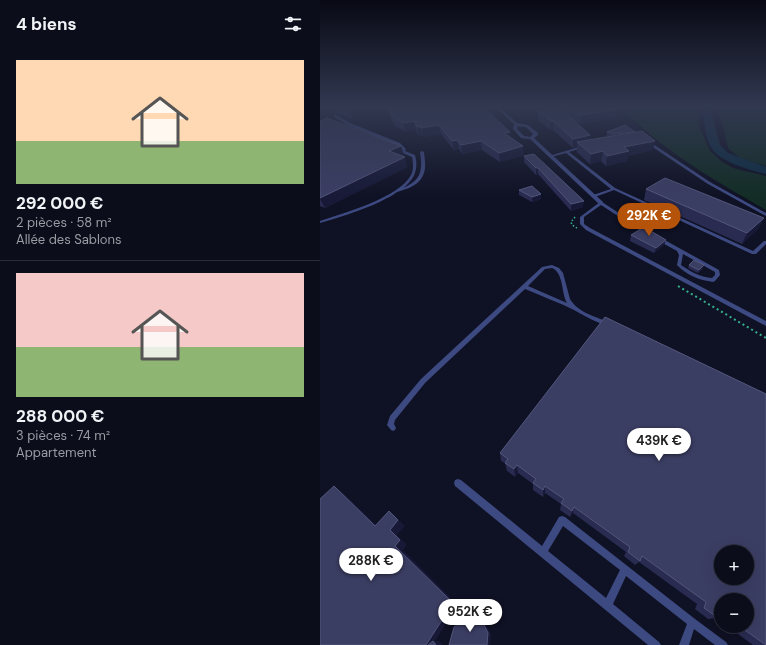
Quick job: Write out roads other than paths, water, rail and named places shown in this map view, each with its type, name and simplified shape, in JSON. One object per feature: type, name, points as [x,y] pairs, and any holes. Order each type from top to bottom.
[{"type":"street","points":[[524,137],[531,138],[601,203]]},
{"type":"lane","points":[[382,137],[399,144],[404,149],[402,151]]},
{"type":"lane","points":[[642,138],[709,183],[766,215]]},
{"type":"lane","points":[[551,156],[588,146]]},
{"type":"lane","points":[[392,147],[414,156],[416,164],[412,176],[398,191]]},
{"type":"lane","points":[[320,222],[362,208],[410,187],[420,179],[424,172],[422,152]]},
{"type":"lane","points":[[567,152],[614,189],[754,253],[766,242]]},
{"type":"lane","points":[[594,196],[614,189]]},
{"type":"lane","points":[[648,233],[601,203],[582,217],[582,224],[588,229],[766,324]]},
{"type":"lane","points":[[654,236],[717,271],[718,275],[713,280],[702,279],[686,272],[679,265],[681,255],[679,250]]},
{"type":"lane","points":[[393,428],[390,425],[392,418],[423,381],[544,268],[550,266],[555,267],[560,271],[564,279],[566,296],[570,304],[581,312]]},
{"type":"lane","points":[[524,286],[612,326]]},
{"type":"lane","points":[[458,483],[656,645]]},
{"type":"lane","points":[[543,552],[562,520],[723,645]]},
{"type":"lane","points":[[607,605],[625,569]]},
{"type":"lane","points":[[684,645],[692,622]]},
{"type":"waterway","points":[[713,137],[715,146],[724,155],[744,164],[766,171]]}]
